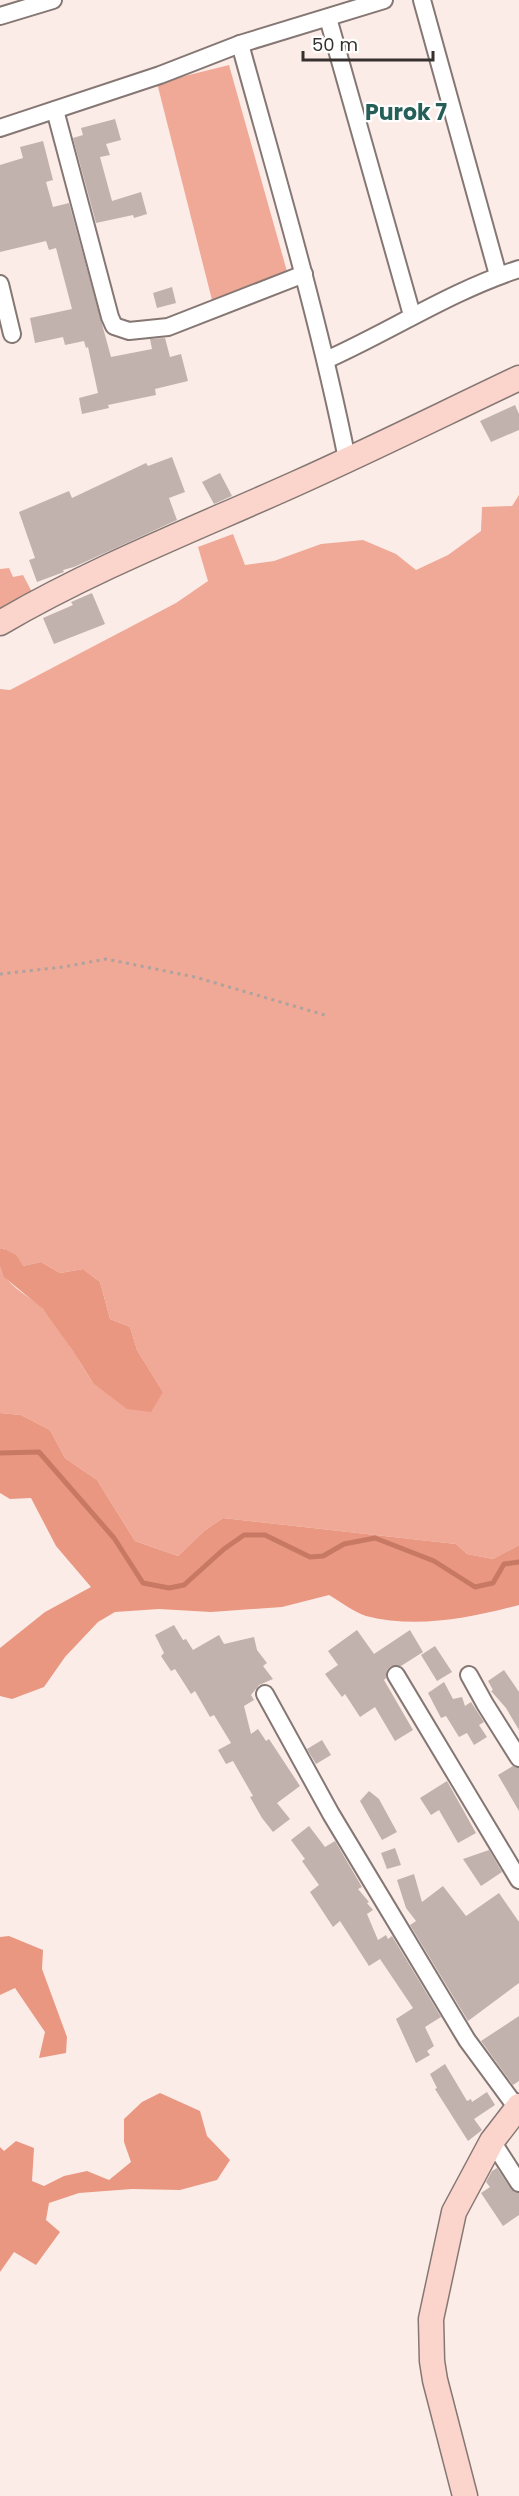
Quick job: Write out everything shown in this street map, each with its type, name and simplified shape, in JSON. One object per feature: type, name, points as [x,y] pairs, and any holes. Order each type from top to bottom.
[{"type":"street","points":[[0,16],[52,0]]},
{"type":"street","points":[[0,128],[240,44],[384,0]]},
{"type":"street","points":[[422,0],[498,275]]},
{"type":"street","points":[[328,18],[412,315]]},
{"type":"street","points":[[240,44],[304,274],[326,360],[347,459]]},
{"type":"street","points":[[55,110],[114,326],[129,331],[168,327],[304,274]]},
{"type":"street","points":[[326,360],[354,348],[412,315],[498,275],[519,269]]},
{"type":"street","points":[[0,284],[12,333]]},
{"type":"street","points":[[0,623],[32,604],[191,528],[347,459],[519,378]]},
{"type":"street","points":[[470,1674],[484,1704],[519,1758]]},
{"type":"street","points":[[396,1675],[519,1880]]},
{"type":"street","points":[[265,1694],[331,1814],[449,2012],[467,2040],[518,2107],[492,2141],[454,2211],[448,2230],[431,2319],[435,2380],[465,2496]]},
{"type":"street","points":[[492,2141],[519,2183]]},
{"type":"path","points":[[0,975],[106,959],[195,977],[328,1016]]},
{"type":"shaded area","points":[[229,65],[288,275],[212,300],[157,83]]},
{"type":"shaded area","points":[[519,495],[519,1545],[493,1559],[467,1554],[456,1544],[223,1518],[204,1531],[178,1556],[135,1541],[97,1480],[65,1458],[50,1430],[21,1415],[0,1413],[0,1267],[13,1285],[43,1309],[93,1383],[163,1392],[137,1350],[130,1327],[110,1319],[100,1282],[83,1269],[60,1273],[41,1262],[23,1266],[3,1248],[0,1249],[0,689],[10,690],[176,603],[208,581],[198,547],[233,534],[245,565],[274,561],[321,544],[363,540],[396,554],[416,570],[448,555],[481,531],[482,507],[512,506]]},
{"type":"shaded area","points":[[9,568],[13,577],[23,575],[32,592],[0,610],[0,569]]},
{"type":"shaded area","points":[[0,1249],[16,1255],[23,1266],[41,1262],[60,1273],[83,1269],[100,1282],[110,1319],[130,1327],[137,1350],[163,1392],[151,1412],[127,1409],[93,1383],[43,1309],[4,1277],[0,1267]]},
{"type":"shaded area","points":[[0,1413],[21,1415],[50,1430],[65,1458],[97,1480],[135,1541],[178,1556],[204,1531],[223,1518],[456,1544],[467,1554],[493,1559],[519,1545],[519,1605],[463,1618],[424,1622],[385,1620],[366,1616],[329,1595],[282,1607],[211,1612],[159,1609],[115,1612],[98,1622],[65,1657],[44,1687],[12,1699],[0,1696],[0,1648],[45,1612],[91,1587],[56,1546],[31,1498],[10,1499],[0,1493]]},
{"type":"shaded area","points":[[9,1936],[43,1950],[42,1969],[67,2037],[66,2053],[39,2058],[45,2032],[15,1988],[0,1995],[0,1937]]},
{"type":"shaded area","points":[[160,2093],[200,2111],[207,2136],[230,2160],[217,2180],[180,2190],[132,2189],[79,2193],[49,2203],[46,2220],[60,2232],[36,2265],[14,2252],[0,2272],[0,2147],[4,2151],[16,2141],[34,2148],[32,2181],[44,2186],[64,2176],[87,2171],[109,2180],[131,2162],[124,2142],[124,2119],[142,2102]]},
{"type":"building","points":[[115,119],[121,140],[106,144],[110,155],[100,157],[112,201],[141,192],[147,214],[96,223],[73,138],[83,135],[81,128]]},
{"type":"building","points":[[43,141],[53,180],[46,182],[53,207],[69,203],[111,357],[152,349],[150,339],[165,338],[170,357],[181,354],[188,381],[155,389],[156,395],[108,405],[109,408],[82,414],[79,398],[98,393],[88,347],[86,348],[84,341],[65,345],[63,337],[35,343],[30,318],[72,309],[56,248],[49,250],[46,241],[0,252],[0,165],[23,158],[20,147]]},
{"type":"building","points":[[172,287],[176,303],[157,308],[153,293]]},
{"type":"building","points":[[515,405],[519,414],[519,430],[491,442],[480,421]]},
{"type":"building","points":[[172,457],[185,492],[169,498],[177,520],[37,582],[29,560],[35,558],[19,512],[69,491],[72,498],[146,463],[148,466]]},
{"type":"building","points":[[220,473],[232,496],[214,504],[202,482]]},
{"type":"building","points":[[92,593],[105,624],[54,644],[43,618],[73,605],[71,602]]},
{"type":"building","points":[[174,1625],[183,1640],[186,1639],[193,1650],[219,1635],[224,1644],[254,1637],[257,1650],[267,1663],[263,1666],[273,1679],[259,1685],[251,1695],[254,1700],[244,1706],[251,1734],[258,1729],[266,1741],[269,1739],[300,1786],[277,1803],[290,1819],[273,1832],[250,1797],[253,1796],[233,1761],[226,1764],[218,1750],[231,1743],[214,1715],[210,1717],[195,1691],[191,1694],[175,1669],[171,1671],[161,1656],[164,1653],[155,1635]]},
{"type":"building","points":[[357,1630],[374,1654],[410,1630],[423,1652],[401,1666],[391,1666],[387,1670],[384,1680],[413,1730],[395,1741],[375,1707],[360,1717],[345,1694],[342,1697],[325,1674],[338,1665],[328,1651]]},
{"type":"building","points":[[435,1646],[452,1672],[437,1681],[421,1655]]},
{"type":"building","points":[[504,1670],[519,1692],[519,1730],[506,1708],[491,1691],[493,1690],[488,1681]]},
{"type":"building","points":[[444,1682],[453,1699],[462,1697],[465,1706],[471,1702],[484,1722],[479,1725],[487,1737],[474,1745],[467,1733],[459,1737],[446,1716],[441,1718],[428,1693]]},
{"type":"building","points":[[322,1740],[331,1755],[316,1764],[307,1749]]},
{"type":"building","points":[[513,1766],[519,1768],[519,1811],[498,1775]]},
{"type":"building","points":[[447,1781],[476,1833],[458,1843],[439,1810],[431,1815],[420,1798]]},
{"type":"building","points":[[369,1791],[379,1799],[397,1832],[382,1840],[360,1801]]},
{"type":"building","points":[[309,1826],[325,1847],[335,1841],[362,1887],[358,1889],[373,1910],[367,1914],[378,1940],[386,1935],[388,1939],[392,1936],[441,2017],[425,2027],[434,2046],[427,2051],[430,2055],[416,2063],[396,2019],[413,2008],[380,1959],[369,1966],[340,1921],[333,1927],[310,1892],[319,1885],[302,1861],[305,1859],[291,1840]]},
{"type":"building","points":[[395,1848],[401,1865],[387,1869],[381,1853]]},
{"type":"building","points":[[489,1850],[502,1872],[481,1886],[463,1859]]},
{"type":"building","points":[[414,1874],[422,1902],[443,1886],[466,1916],[499,1893],[519,1922],[519,1983],[468,2021],[410,1925],[416,1921],[406,1908],[397,1880]]},
{"type":"building","points":[[519,2016],[519,2081],[513,2085],[481,2041]]},
{"type":"building","points":[[445,2064],[467,2101],[471,2099],[472,2102],[487,2092],[495,2105],[474,2119],[482,2130],[468,2141],[435,2089],[437,2088],[430,2074]]},
{"type":"building","points":[[497,2168],[511,2189],[519,2193],[519,2215],[503,2226],[481,2193],[490,2187],[486,2182],[492,2171]]},
{"type":"waterway","points":[[0,1453],[39,1452],[114,1538],[143,1583],[169,1588],[184,1585],[224,1549],[244,1535],[265,1535],[310,1557],[323,1556],[344,1544],[375,1538],[434,1561],[475,1587],[493,1583],[504,1564],[519,1562]]},
{"type":"district","name":"Purok 7","points":[[406,112]]}]
